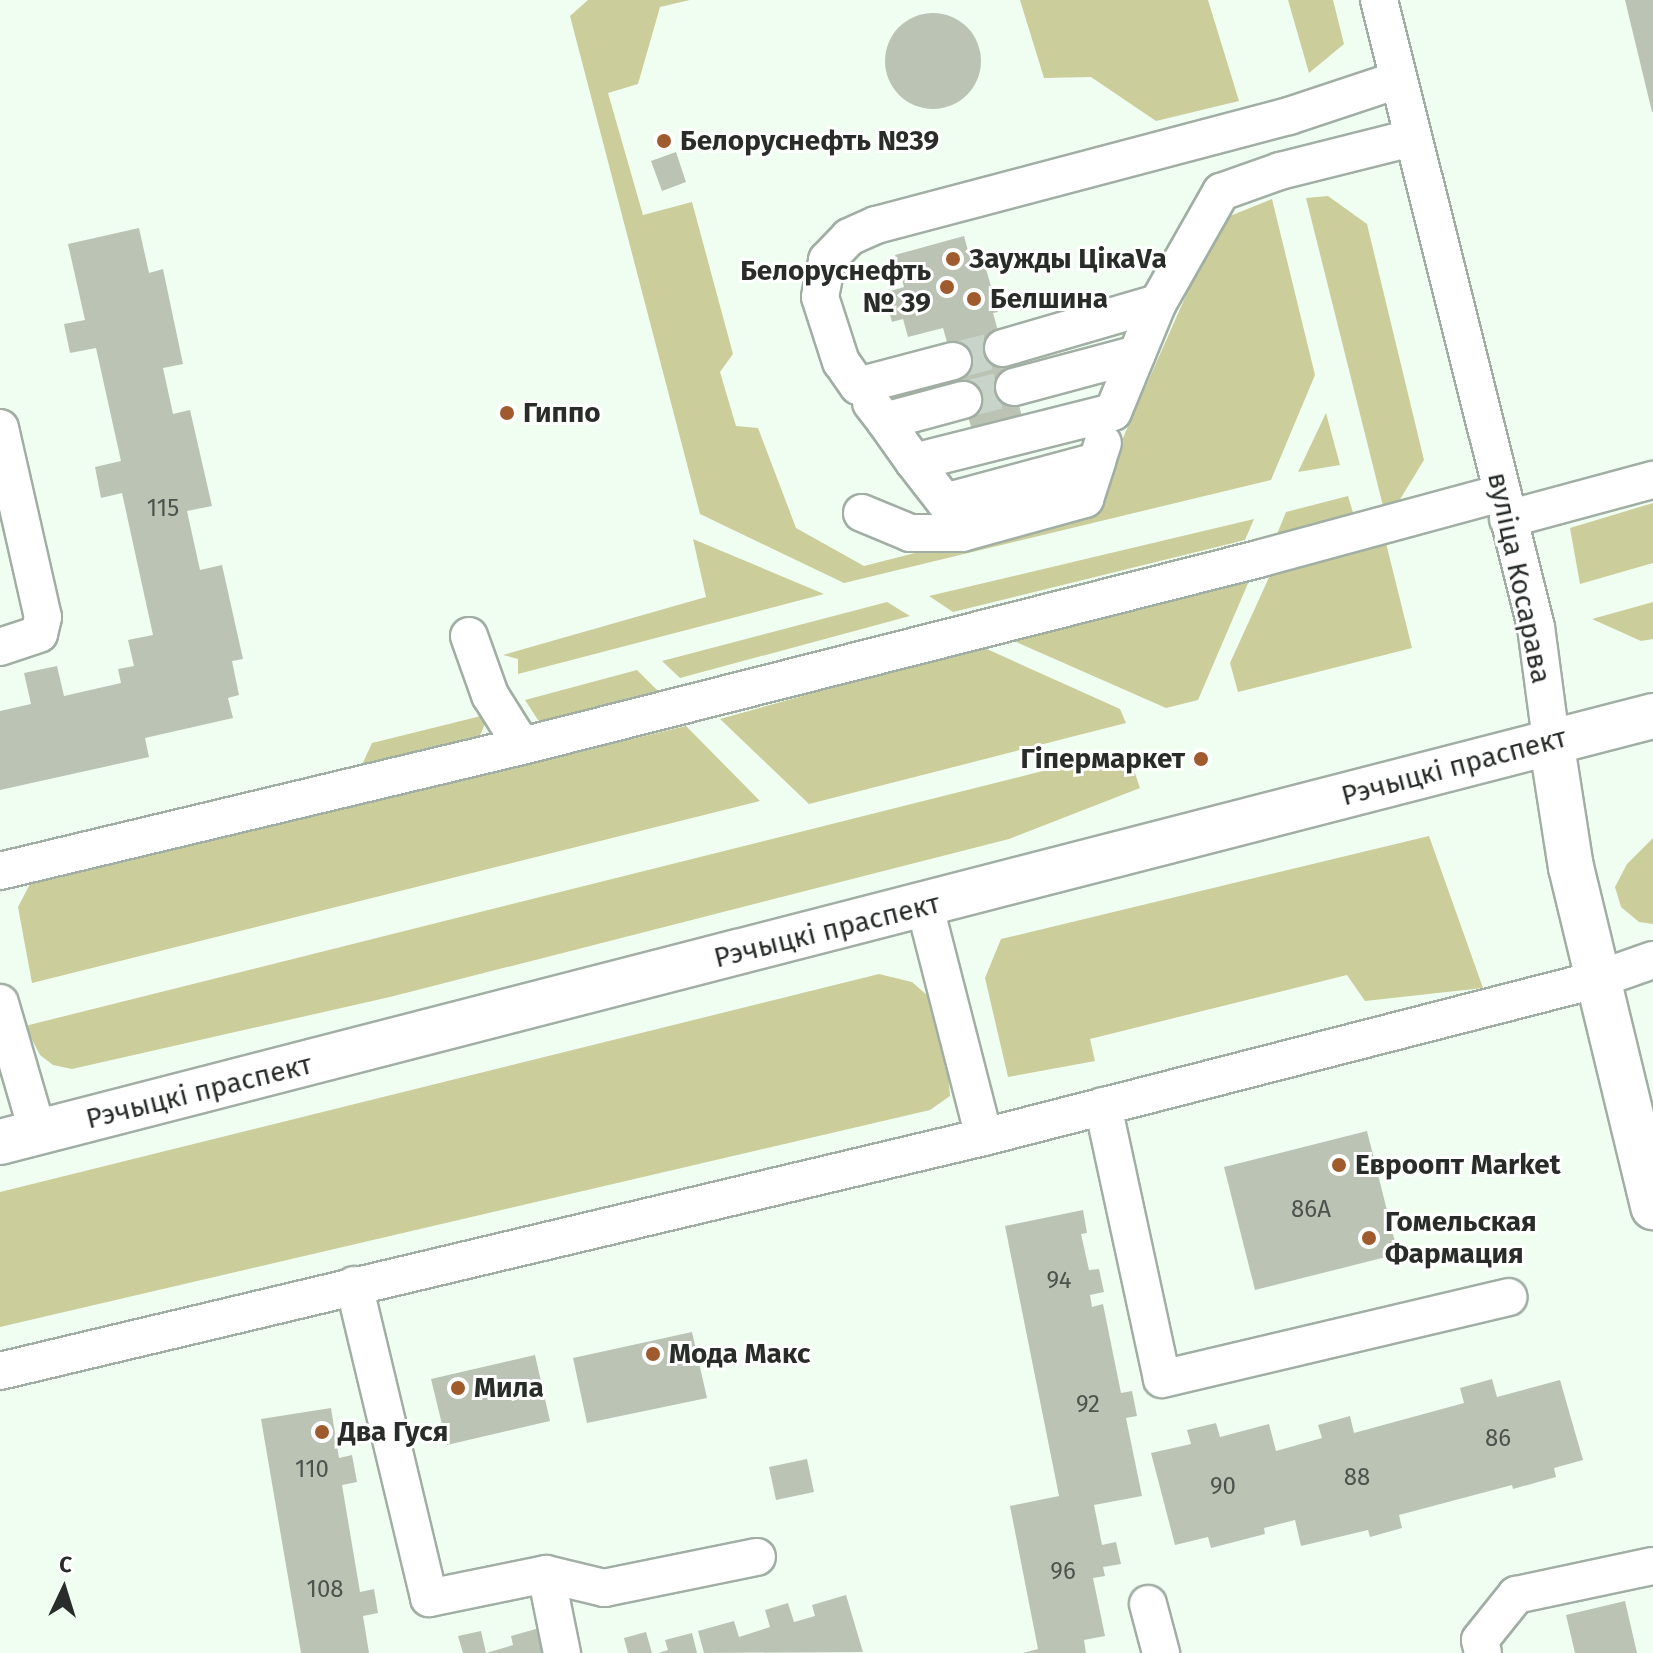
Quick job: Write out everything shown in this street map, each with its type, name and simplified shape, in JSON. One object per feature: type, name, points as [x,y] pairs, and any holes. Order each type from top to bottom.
[{"type":"main road","name":"Рэчыцкі праспект","points":[[19,1137],[925,907],[1551,740],[1653,716]]},
{"type":"main road","name":"вуліца Косарава","points":[[1551,740],[1571,867],[1653,1207]]},
{"type":"street","name":"вуліца Косарава","points":[[1379,0],[1411,138],[1536,627],[1551,740]]},
{"type":"street","points":[[1097,461],[945,502],[841,362],[820,297],[827,260],[849,237],[876,225],[1289,116],[1397,80]]},
{"type":"street","points":[[862,513],[910,533],[962,533],[1085,499],[1113,412],[1158,303],[1221,192],[1280,171],[1411,138]]},
{"type":"street","points":[[1003,348],[1158,303]]},
{"type":"street","points":[[1014,387],[1137,354]]},
{"type":"street","points":[[858,386],[953,361]]},
{"type":"street","points":[[885,421],[963,400]]},
{"type":"street","points":[[914,462],[1113,412]]},
{"type":"street","points":[[0,428],[43,617],[39,634],[0,647]]},
{"type":"street","points":[[0,871],[1505,506],[1653,480]]},
{"type":"street","points":[[469,636],[490,695],[522,746]]},
{"type":"street","points":[[925,907],[984,1137]]},
{"type":"street","points":[[0,1371],[984,1137],[1599,979],[1653,960]]},
{"type":"street","points":[[0,1003],[19,1137]]},
{"type":"street","points":[[1103,1106],[1162,1379],[1508,1297]]},
{"type":"street","points":[[354,1285],[429,1598],[546,1574],[604,1588],[757,1557]]},
{"type":"street","points":[[1472,1649],[1516,1595],[1653,1566]]},
{"type":"street","points":[[546,1574],[562,1653]]},
{"type":"street","points":[[1148,1604],[1161,1653]]},
{"type":"green space","points":[[588,0],[690,0],[660,7],[638,84],[608,93],[643,215],[692,202],[733,354],[720,372],[736,426],[758,428],[796,528],[864,566],[1092,508],[1214,232],[1230,216],[1272,199],[1315,375],[1271,480],[844,583],[700,514],[570,16]]},
{"type":"green space","points":[[1020,0],[1208,0],[1239,101],[1156,121],[1091,77],[1044,78]]},
{"type":"green space","points":[[1288,0],[1333,0],[1344,44],[1309,73]]},
{"type":"green space","points":[[1328,196],[1367,224],[1424,460],[1399,501],[1383,506],[1306,198]]},
{"type":"green space","points":[[1326,413],[1340,465],[1298,472]]},
{"type":"green space","points":[[1348,496],[1354,516],[1277,534],[1286,512]]},
{"type":"green space","points":[[1653,503],[1653,563],[1580,584],[1570,528]]},
{"type":"green space","points":[[1254,519],[1245,540],[953,612],[929,596]]},
{"type":"green space","points":[[693,539],[824,594],[518,674],[518,659],[503,655],[706,597]]},
{"type":"green space","points":[[1386,543],[1412,648],[1238,692],[1230,663],[1271,573]]},
{"type":"green space","points":[[1249,581],[1198,700],[1166,708],[1014,641]]},
{"type":"green space","points":[[887,602],[910,616],[680,678],[662,661]]},
{"type":"green space","points":[[1653,602],[1653,639],[1641,641],[1592,619]]},
{"type":"green space","points":[[980,646],[1120,709],[1126,723],[809,804],[720,719]]},
{"type":"green space","points":[[637,670],[660,693],[547,721],[538,720],[525,700]]},
{"type":"green space","points":[[489,714],[479,738],[361,767],[372,743]]},
{"type":"green space","points":[[686,726],[760,801],[32,983],[18,907],[30,884]]},
{"type":"green space","points":[[1127,750],[1140,788],[1009,839],[390,997],[72,1069],[53,1065],[40,1055],[25,1026]]},
{"type":"green space","points":[[1429,836],[1483,988],[1365,1001],[1347,975],[1090,1039],[1095,1061],[1008,1077],[985,978],[1001,939]]},
{"type":"green space","points":[[1653,838],[1653,924],[1639,922],[1621,907],[1615,887],[1627,864]]},
{"type":"green space","points":[[879,974],[912,982],[928,996],[948,1071],[950,1096],[930,1110],[0,1327],[0,1192]]},
{"type":"building","points":[[1625,0],[1653,0],[1653,112],[1652,112]]},
{"type":"building","points":[[933,13],[952,16],[967,27],[978,42],[981,61],[978,80],[967,95],[952,106],[933,109],[914,106],[899,95],[888,80],[885,61],[888,42],[899,27],[914,16]]},
{"type":"building","points":[[676,152],[686,182],[662,191],[651,161]]},
{"type":"building","points":[[139,228],[149,273],[163,269],[183,364],[163,368],[173,414],[190,410],[212,506],[187,511],[200,570],[222,565],[243,659],[232,661],[239,695],[228,698],[233,718],[145,738],[149,757],[0,790],[0,711],[31,704],[24,673],[57,666],[64,696],[121,683],[118,669],[134,666],[128,640],[153,635],[122,493],[101,498],[95,467],[121,461],[96,348],[70,353],[64,324],[85,320],[68,244]]},
{"type":"building","points":[[964,236],[973,269],[985,265],[998,312],[993,313],[1025,427],[975,441],[943,328],[908,337],[903,319],[892,322],[884,293],[904,287],[895,255]]},
{"type":"building","points":[[1367,1131],[1398,1254],[1255,1290],[1224,1167]]},
{"type":"building","points":[[1083,1210],[1087,1233],[1081,1234],[1089,1270],[1099,1269],[1104,1292],[1090,1295],[1092,1307],[1103,1304],[1121,1393],[1132,1391],[1137,1416],[1126,1418],[1142,1496],[1094,1505],[1102,1545],[1116,1542],[1121,1564],[1103,1567],[1105,1576],[1093,1578],[1105,1636],[1084,1640],[1086,1653],[1023,1653],[1038,1649],[1010,1506],[1059,1496],[1005,1226]]},
{"type":"building","points":[[692,1332],[707,1398],[587,1423],[573,1358]]},
{"type":"building","points":[[535,1355],[550,1421],[447,1445],[431,1379]]},
{"type":"building","points":[[1492,1379],[1497,1397],[1560,1380],[1583,1460],[1554,1468],[1556,1477],[1513,1489],[1512,1485],[1399,1515],[1402,1528],[1370,1537],[1368,1530],[1301,1546],[1295,1520],[1264,1528],[1265,1534],[1211,1548],[1208,1537],[1175,1545],[1151,1453],[1191,1444],[1187,1430],[1216,1423],[1220,1437],[1269,1424],[1276,1451],[1322,1438],[1318,1425],[1350,1416],[1354,1433],[1464,1403],[1460,1388]]},
{"type":"building","points":[[331,1408],[339,1458],[352,1455],[357,1482],[342,1485],[360,1592],[374,1589],[378,1613],[363,1616],[369,1653],[301,1653],[261,1419]]},
{"type":"building","points":[[807,1459],[814,1492],[776,1500],[769,1467]]},
{"type":"building","points":[[846,1595],[863,1652],[704,1653],[698,1631],[734,1621],[739,1637],[770,1627],[765,1610],[788,1603],[794,1622],[815,1616],[812,1605]]},
{"type":"building","points":[[1625,1601],[1637,1653],[1575,1653],[1566,1615]]},
{"type":"building","points":[[543,1627],[549,1653],[486,1653],[513,1645],[511,1636]]},
{"type":"building","points":[[481,1631],[486,1653],[463,1653],[458,1636]]},
{"type":"building","points":[[646,1632],[652,1653],[628,1653],[624,1638]]},
{"type":"building","points":[[692,1633],[697,1653],[658,1653],[668,1650],[665,1640]]},
{"type":"tunnel","points":[[953,361],[1003,348]]},
{"type":"tunnel","points":[[963,400],[1014,387]]},
{"type":"place","name":"Белоруснефть №39","points":[[664,141]]},
{"type":"place","name":"Заужды ЦікаVа","points":[[953,259]]},
{"type":"place","name":"Белоруснефть № 39","points":[[947,287]]},
{"type":"place","name":"Белшина","points":[[974,299]]},
{"type":"place","name":"Гиппо","points":[[507,413]]},
{"type":"place","name":"Гіпермаркет","points":[[1201,759]]},
{"type":"place","name":"Евроопт Market","points":[[1339,1165]]},
{"type":"place","name":"Гомельская Фармация","points":[[1369,1238]]},
{"type":"place","name":"Мода Макс","points":[[653,1354]]},
{"type":"place","name":"Мила","points":[[458,1388]]},
{"type":"place","name":"Два Гуся","points":[[322,1432]]}]
